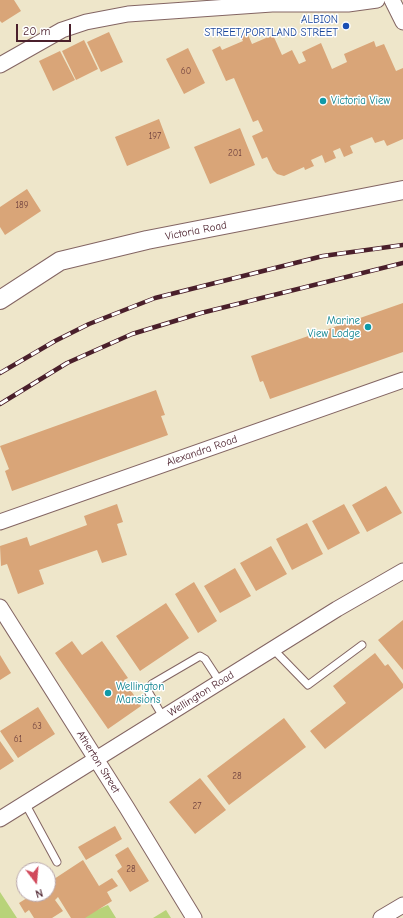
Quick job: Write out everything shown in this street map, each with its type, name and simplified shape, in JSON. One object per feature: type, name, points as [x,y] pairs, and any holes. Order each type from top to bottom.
[{"type":"street","points":[[0,65],[62,30],[86,22],[128,14],[214,3],[348,4],[377,0]]},
{"type":"street","points":[[392,0],[403,22]]},
{"type":"street","name":"Victoria Road","points":[[0,300],[60,261],[147,240],[403,190]]},
{"type":"street","name":"Alexandra Road","points":[[0,522],[403,380]]},
{"type":"street","name":"Wellington Road","points":[[0,819],[337,609],[403,571]]},
{"type":"street","name":"Atherton Street","points":[[0,607],[97,759],[194,918]]},
{"type":"street","points":[[381,918],[403,905]]},
{"type":"lane","points":[[273,649],[308,684],[362,645]]},
{"type":"lane","points":[[163,717],[148,689],[152,684],[171,672],[200,656],[205,659],[220,682]]},
{"type":"lane","points":[[25,803],[58,862]]},
{"type":"green space","points":[[0,892],[17,918],[0,918]]},
{"type":"green space","points":[[108,905],[116,918],[78,918]]},
{"type":"green space","points":[[166,910],[171,918],[153,918]]},
{"type":"building","points":[[0,0],[14,0],[21,11],[2,23],[0,21]]},
{"type":"building","points":[[109,32],[123,62],[101,72],[87,42]]},
{"type":"building","name":"Victoria View","points":[[247,32],[252,44],[273,35],[282,55],[292,50],[299,64],[306,61],[302,52],[321,43],[332,69],[347,62],[344,54],[374,41],[376,47],[384,44],[396,71],[403,68],[403,139],[387,146],[384,140],[375,143],[372,137],[350,146],[353,153],[344,157],[340,148],[333,151],[336,158],[325,163],[322,155],[311,160],[314,166],[305,170],[304,167],[284,176],[277,174],[273,170],[267,157],[262,159],[252,136],[263,131],[258,120],[253,122],[234,78],[226,81],[212,50],[220,46],[222,50],[243,41],[240,35]]},
{"type":"building","points":[[84,40],[98,69],[76,80],[62,51]]},
{"type":"building","points":[[188,48],[205,83],[184,94],[166,59]]},
{"type":"building","points":[[60,51],[75,80],[53,91],[39,61]]},
{"type":"building","points":[[159,119],[170,148],[127,166],[115,137]]},
{"type":"building","points":[[240,128],[255,165],[210,184],[194,147]]},
{"type":"building","points":[[27,189],[41,211],[5,235],[0,227],[0,207]]},
{"type":"building","name":"Marine View Lodge","points":[[403,303],[403,352],[270,399],[263,381],[260,382],[251,356]]},
{"type":"building","points":[[156,390],[165,415],[161,416],[168,435],[12,491],[5,471],[9,469],[0,446]]},
{"type":"building","points":[[386,486],[402,513],[367,532],[352,505]]},
{"type":"building","points":[[117,504],[123,522],[117,524],[127,555],[102,563],[97,550],[39,570],[44,584],[18,594],[7,564],[1,566],[0,546],[27,537],[30,546],[87,525],[84,516]]},
{"type":"building","points":[[344,504],[360,533],[328,550],[312,521]]},
{"type":"building","points":[[307,523],[323,554],[292,570],[276,539]]},
{"type":"building","points":[[271,546],[287,574],[256,591],[240,563]]},
{"type":"building","points":[[235,568],[251,596],[220,613],[204,586]]},
{"type":"building","points":[[194,582],[217,621],[198,633],[175,594]]},
{"type":"building","points":[[166,603],[189,638],[140,671],[116,636]]},
{"type":"building","points":[[403,620],[403,670],[378,640]]},
{"type":"building","name":"Wellington Mansions","points":[[72,641],[82,655],[102,641],[128,678],[124,680],[141,706],[108,729],[55,653]]},
{"type":"building","points":[[375,653],[385,666],[388,664],[403,684],[403,688],[325,749],[310,731],[346,703],[333,686]]},
{"type":"building","points":[[0,655],[11,673],[0,680]]},
{"type":"building","points":[[38,707],[55,734],[18,758],[0,731]]},
{"type":"building","points":[[284,718],[306,747],[229,805],[207,776]]},
{"type":"building","points":[[0,741],[14,761],[0,770]]},
{"type":"building","points":[[200,778],[226,810],[195,834],[169,802]]},
{"type":"building","points":[[115,826],[122,839],[86,860],[78,847]]},
{"type":"building","points":[[128,847],[149,881],[130,892],[117,871],[122,867],[115,855]]},
{"type":"building","points":[[83,860],[99,886],[112,878],[118,886],[107,892],[112,901],[85,918],[71,918],[58,897],[56,899],[56,878]]},
{"type":"building","points":[[56,901],[63,911],[52,918],[34,918],[29,910],[25,913],[19,903]]},
{"type":"railway","points":[[0,373],[55,341],[89,324],[155,298],[323,256],[403,245]]},
{"type":"railway","points":[[0,404],[67,363],[132,334],[201,313],[403,263]]},
{"type":"place","name":"ALBION STREET/PORTLAND STREET","points":[[346,26]]},
{"type":"place","name":"Victoria View","points":[[323,101]]},
{"type":"place","name":"Marine View Lodge","points":[[368,327]]},
{"type":"place","name":"Wellington Mansions","points":[[108,693]]}]
